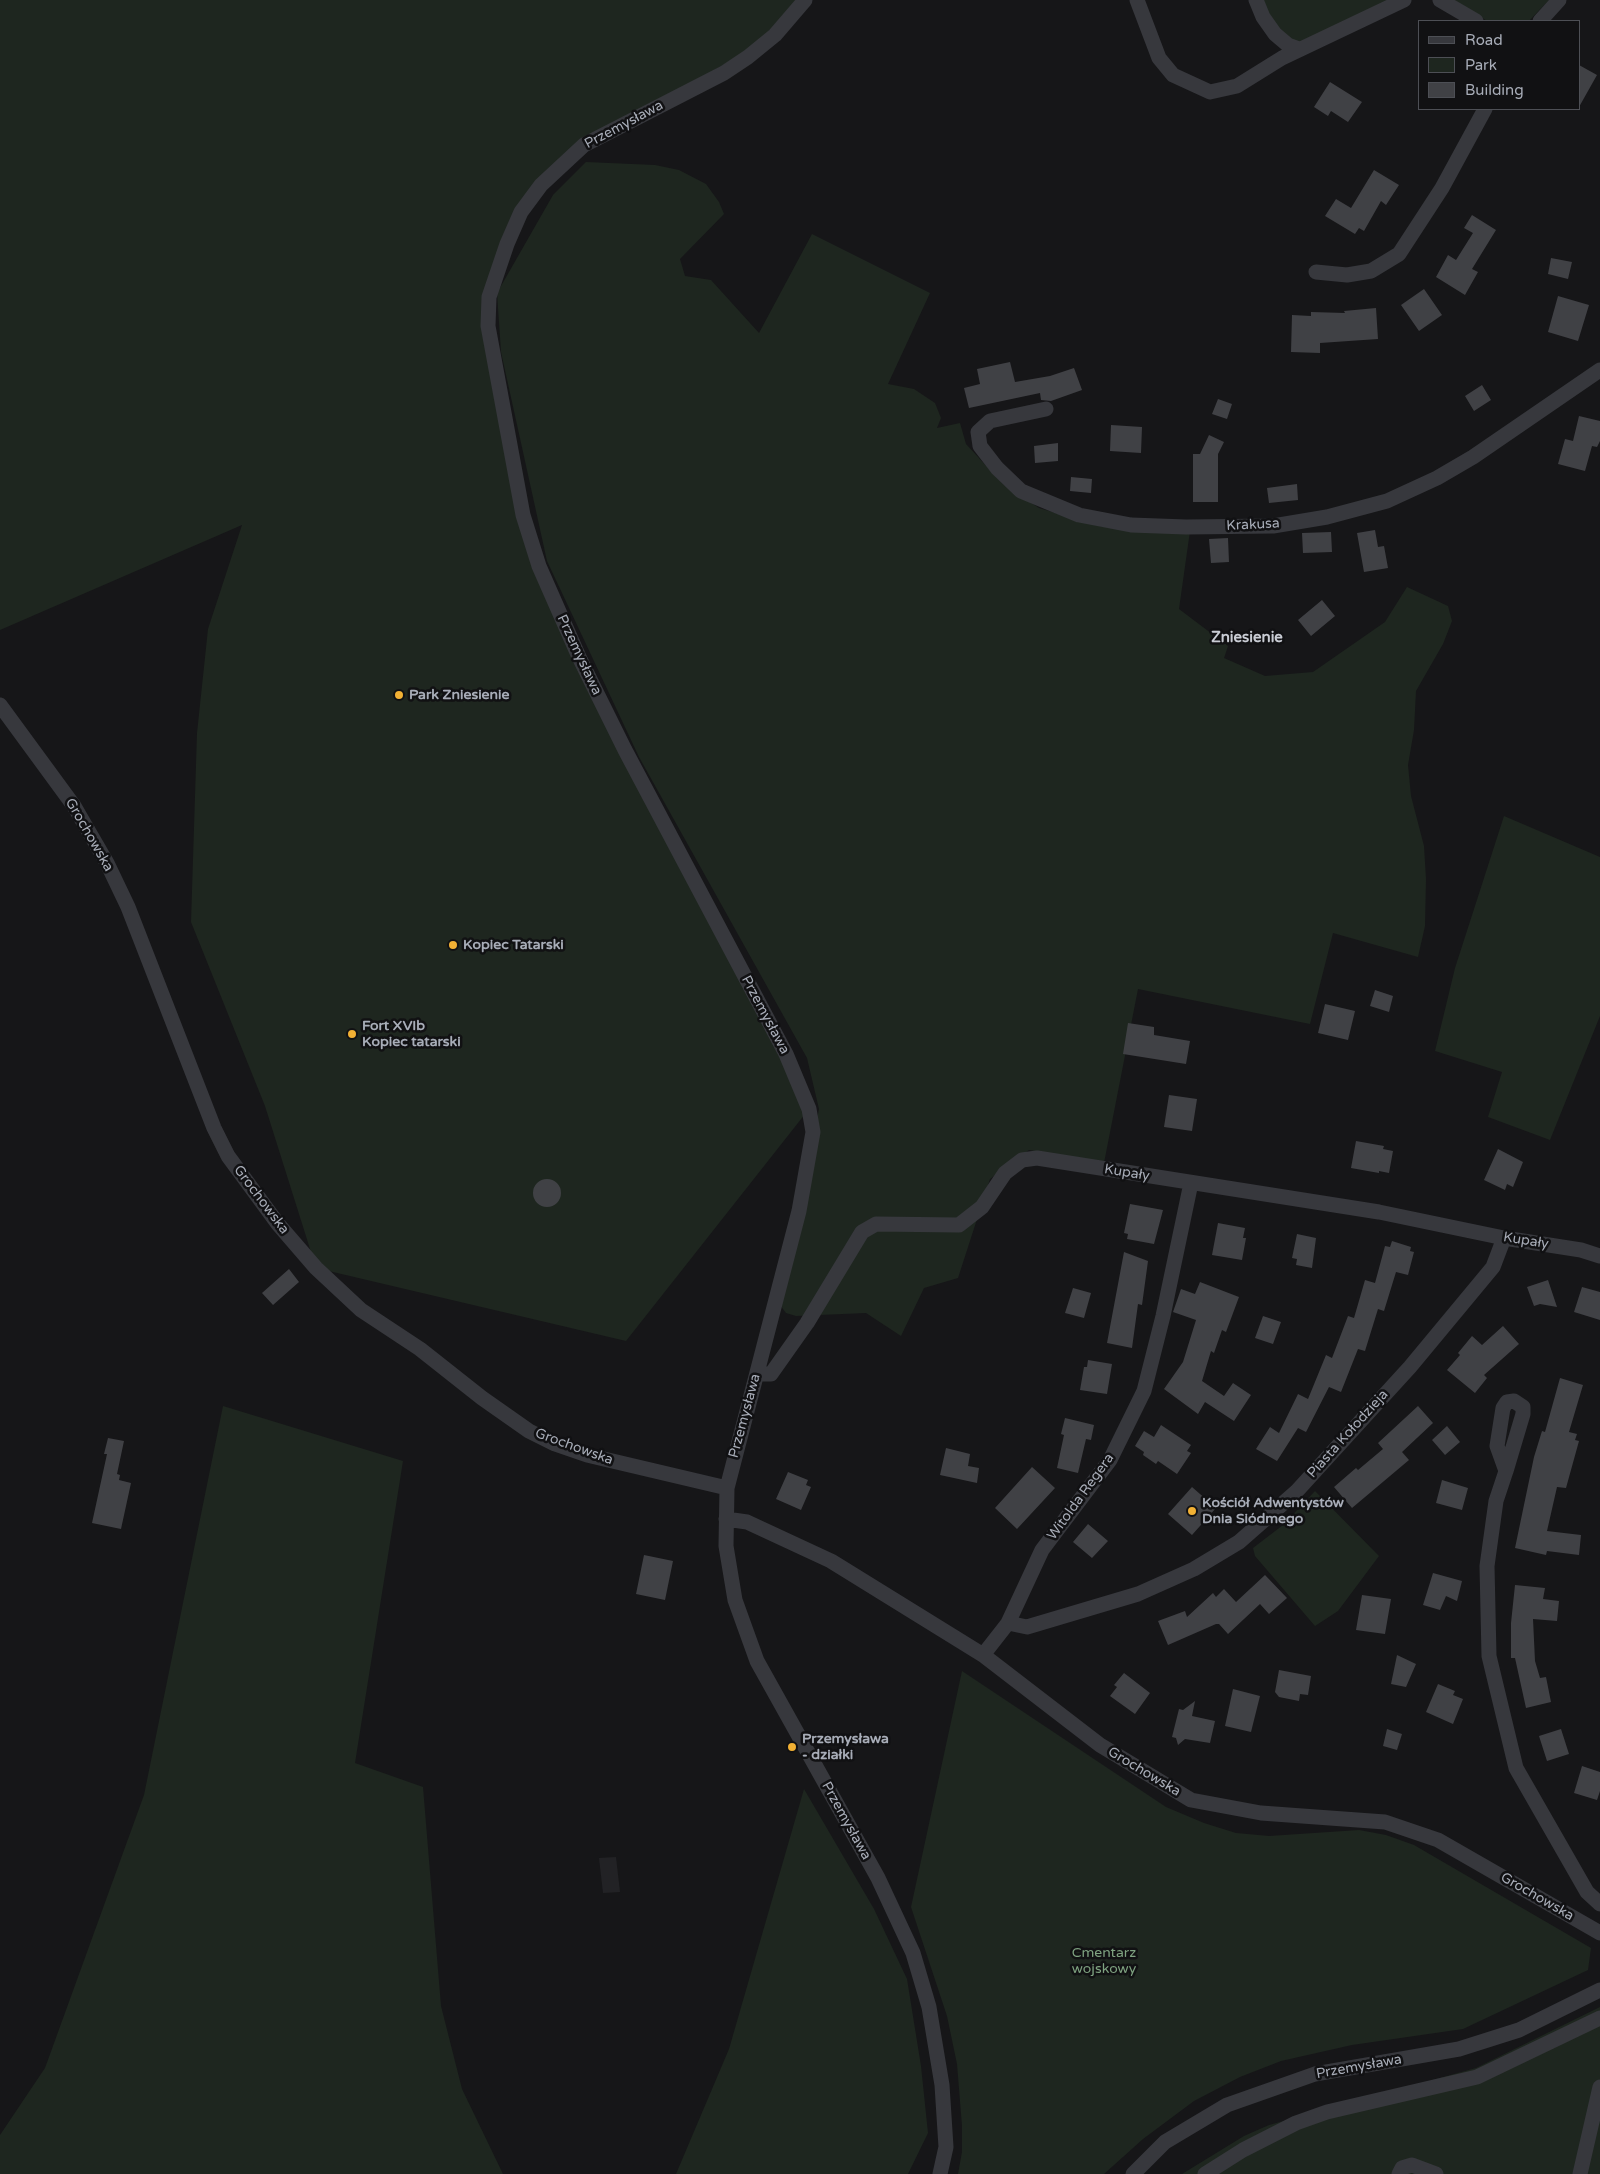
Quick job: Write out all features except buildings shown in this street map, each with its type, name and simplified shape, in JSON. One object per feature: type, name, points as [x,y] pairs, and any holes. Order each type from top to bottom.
[{"type":"street","name":"Przemysława","points":[[805,0],[775,35],[724,74],[584,145],[541,185],[521,212],[489,297],[488,326],[523,515],[539,566],[579,657],[625,750],[786,1054],[809,1109],[813,1132],[810,1157],[799,1211],[727,1488],[726,1546],[735,1600],[757,1661],[878,1878],[913,1953],[929,2008],[942,2085],[946,2147],[940,2174]]},
{"type":"street","points":[[1137,0],[1159,58],[1173,75],[1210,92],[1237,86],[1299,49],[1404,0]]},
{"type":"street","points":[[1256,0],[1263,16],[1275,34],[1288,45],[1299,49]]},
{"type":"street","points":[[1440,0],[1474,20]]},
{"type":"street","points":[[1541,20],[1559,0]]},
{"type":"street","points":[[1316,272],[1347,275],[1371,271],[1399,254],[1442,188],[1484,110]]},
{"type":"street","name":"Krakusa","points":[[1046,409],[990,421],[978,432],[980,446],[997,468],[1021,491],[1079,515],[1131,525],[1186,527],[1273,526],[1327,517],[1388,501],[1437,478],[1473,457],[1600,370]]},
{"type":"street","name":"Grochowska","points":[[0,705],[74,806],[106,863],[128,907],[214,1128],[228,1156],[278,1224],[316,1268],[361,1310],[420,1349],[482,1398],[529,1431],[556,1444],[617,1463],[727,1488]]},
{"type":"street","name":"Kupały","points":[[756,1374],[772,1374],[807,1323],[862,1232],[876,1224],[959,1225],[982,1207],[1004,1173],[1022,1160],[1037,1158],[1379,1212],[1504,1238],[1581,1250],[1600,1256]]},
{"type":"street","name":"Witolda Regera","points":[[983,1655],[1008,1623],[1042,1550],[1110,1460],[1144,1391],[1163,1316],[1191,1183]]},
{"type":"street","name":"Piasta Kołodzieja","points":[[1008,1623],[1027,1628],[1138,1594],[1194,1568],[1239,1542],[1296,1492],[1410,1367],[1492,1268],[1504,1238]]},
{"type":"street","points":[[1506,1471],[1496,1501],[1487,1566],[1489,1656],[1516,1768],[1587,1892],[1600,1904]]},
{"type":"street","name":"Grochowska","points":[[726,1519],[747,1522],[831,1561],[983,1655],[1100,1745],[1190,1800],[1261,1813],[1385,1822],[1438,1840],[1600,1933]]},
{"type":"street","name":"Przemysława","points":[[1133,2174],[1165,2142],[1227,2105],[1315,2074],[1459,2049],[1519,2030],[1600,1990]]},
{"type":"street","points":[[1205,2174],[1236,2154],[1296,2123],[1327,2112],[1477,2077],[1600,2018]]},
{"type":"street","points":[[1580,2174],[1600,2087]]},
{"type":"street","points":[[1399,2174],[1402,2168],[1412,2165],[1436,2174]]},
{"type":"shaded area","points":[[616,1857],[620,1892],[603,1893],[599,1858]]},
{"type":"green space","name":"Park Zniesienie","points":[[0,0],[805,0],[775,35],[613,129],[541,185],[489,297],[539,566],[809,1109],[626,1341],[316,1268],[265,1106],[191,922],[197,733],[208,629],[242,525],[0,630]]},
{"type":"green space","points":[[1262,0],[1398,0],[1303,44],[1286,37],[1272,23]]},
{"type":"green space","points":[[1454,0],[1549,0],[1530,20],[1485,20]]},
{"type":"green space","points":[[586,162],[655,165],[679,170],[706,184],[719,202],[724,214],[680,259],[685,276],[711,280],[759,333],[812,234],[930,293],[888,384],[914,389],[935,403],[941,418],[937,428],[960,423],[966,444],[1003,484],[1039,508],[1099,526],[1190,531],[1179,609],[1228,646],[1224,658],[1265,676],[1313,672],[1385,622],[1407,587],[1448,606],[1452,621],[1443,644],[1416,691],[1414,730],[1408,765],[1411,796],[1424,846],[1426,879],[1425,926],[1418,957],[1333,933],[1310,1024],[1138,989],[1104,1163],[1029,1150],[990,1179],[958,1278],[924,1288],[901,1336],[866,1313],[796,1316],[786,1313],[780,1305],[819,1109],[807,1058],[639,757],[547,561],[501,352],[497,293],[553,195]]},
{"type":"green space","points":[[1504,816],[1600,857],[1600,1016],[1550,1140],[1488,1117],[1502,1072],[1435,1051],[1455,968]]},
{"type":"green space","points":[[223,1406],[403,1461],[355,1763],[423,1787],[441,2006],[462,2089],[503,2174],[0,2174],[0,2135],[45,2068],[144,1795]]},
{"type":"green space","points":[[1315,1491],[1379,1556],[1338,1611],[1315,1626],[1255,1556],[1253,1548],[1283,1525]]},
{"type":"green space","name":"Cmentarz wojskowy","points":[[962,1671],[1166,1807],[1204,1823],[1236,1833],[1269,1836],[1359,1830],[1386,1835],[1414,1845],[1591,1948],[1588,1970],[1463,2029],[1352,2045],[1281,2061],[1240,2077],[1194,2101],[1143,2139],[1104,2174],[958,2174],[962,2152],[962,2126],[957,2064],[947,2016],[911,1907]]},
{"type":"green space","points":[[804,1789],[874,1909],[907,1979],[921,2066],[928,2133],[908,2174],[676,2174],[729,2049]]},
{"type":"green space","points":[[1600,2007],[1600,2174],[1182,2174],[1244,2136],[1269,2125],[1476,2068]]},
{"type":"place","name":"Park Zniesienie","points":[[399,695]]},
{"type":"place","name":"Kopiec Tatarski","points":[[453,945]]},
{"type":"place","name":"Fort XVIb Kopiec tatarski","points":[[352,1034]]},
{"type":"place","name":"Kościół Adwentystów Dnia Siódmego","points":[[1192,1511]]},
{"type":"place","name":"Przemysława - działki","points":[[792,1747]]},
{"type":"district","name":"Zniesienie","points":[[1247,638]]}]
